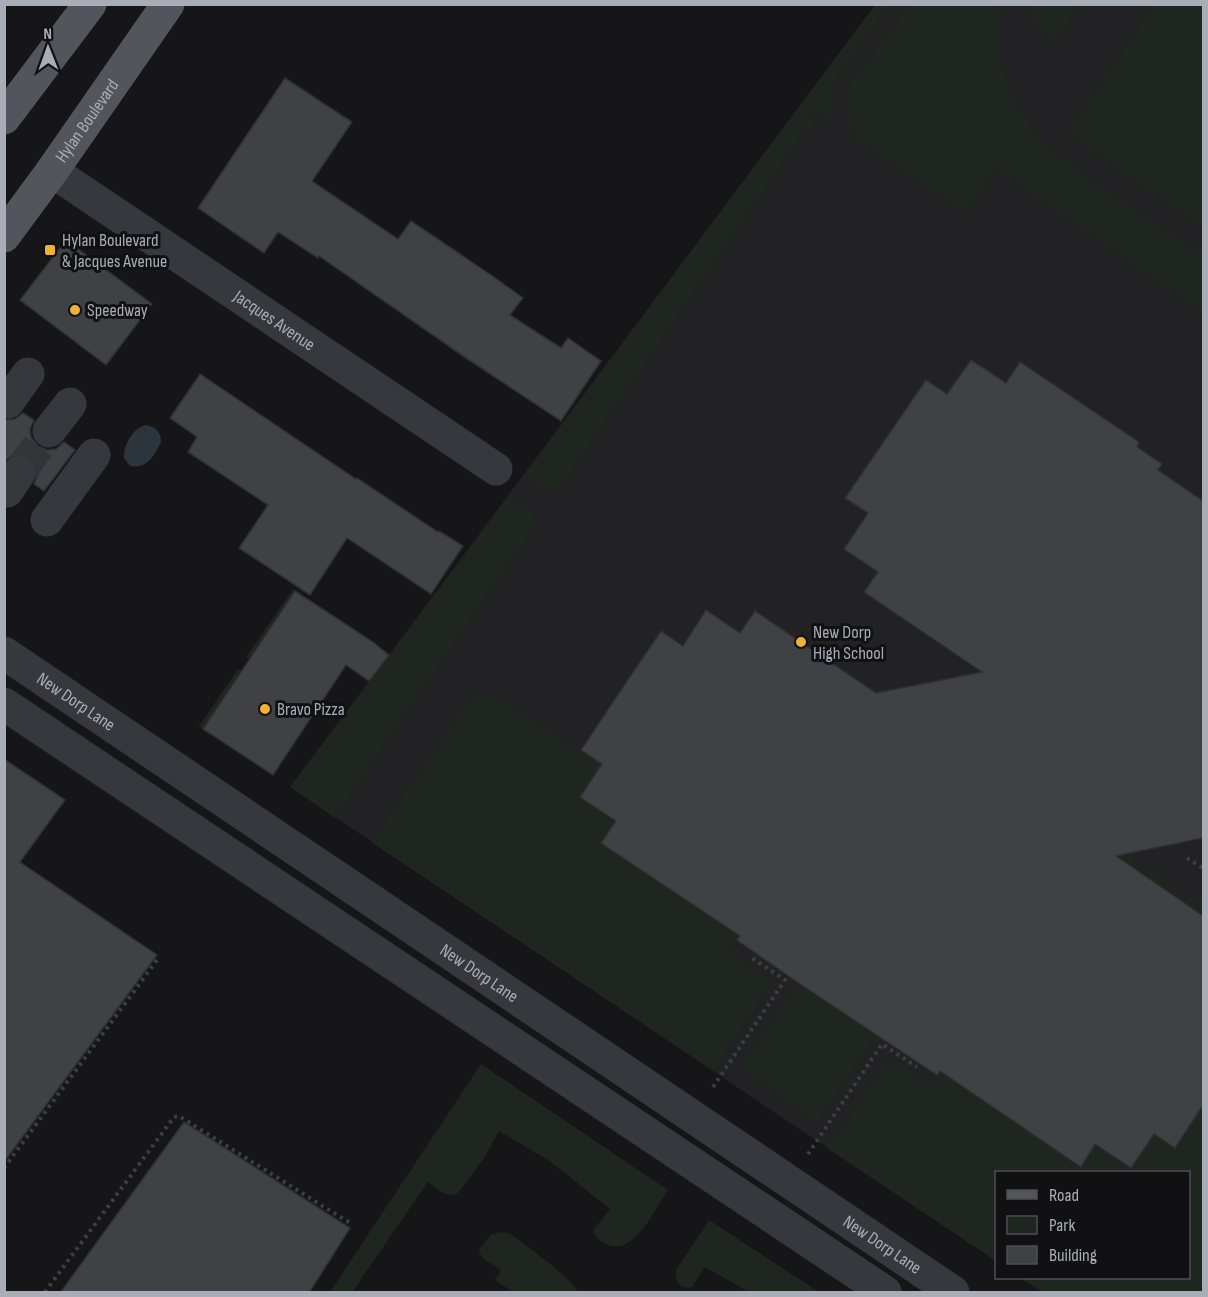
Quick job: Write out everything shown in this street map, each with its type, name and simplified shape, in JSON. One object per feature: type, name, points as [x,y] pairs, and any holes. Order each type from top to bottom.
[{"type":"main road","points":[[4,118],[90,4]]},
{"type":"main road","name":"Hylan Boulevard","points":[[4,236],[168,4]]},
{"type":"street","name":"Jacques Avenue","points":[[52,171],[496,469]]},
{"type":"street","points":[[8,402],[28,374]]},
{"type":"street","points":[[50,432],[70,404]]},
{"type":"street","points":[[47,520],[94,455]]},
{"type":"street","name":"New Dorp Lane","points":[[4,653],[953,1293]]},
{"type":"street","name":"New Dorp Lane","points":[[4,704],[885,1293]]},
{"type":"path","points":[[1187,858],[1203,869]]},
{"type":"path","points":[[711,1090],[785,980],[752,958]]},
{"type":"path","points":[[4,1168],[157,960]]},
{"type":"path","points":[[807,1154],[882,1044],[917,1067]]},
{"type":"path","points":[[45,1293],[174,1118],[179,1116],[350,1223]]},
{"type":"shaded area","name":"New Dorp High School","points":[[875,5],[1203,5],[1203,1292],[1043,1292],[1022,1279],[1190,1279],[1190,1171],[995,1171],[995,1260],[290,787]]},
{"type":"shaded area","points":[[146,425],[157,430],[161,442],[153,457],[141,465],[130,466],[124,458],[127,443],[133,433]]},
{"type":"green space","points":[[1024,4],[1081,5],[1055,43],[1033,21]]},
{"type":"green space","points":[[875,5],[890,5],[832,85],[833,124],[812,110],[814,132],[807,128],[559,491],[544,488],[533,482],[525,475]]},
{"type":"green space","points":[[909,5],[1000,5],[999,38],[1005,73],[1018,106],[1027,120],[1053,150],[1071,164],[1203,254],[1203,313],[995,170],[966,215],[852,138],[847,103],[849,83]]},
{"type":"green space","points":[[1153,5],[1203,5],[1203,227],[1065,134]]},
{"type":"green space","points":[[509,496],[530,510],[537,524],[335,818],[290,787]]},
{"type":"green space","points":[[293,589],[295,591],[250,660],[246,657]]},
{"type":"green space","points":[[238,669],[242,672],[203,729],[199,726]]},
{"type":"green space","points":[[474,693],[492,694],[501,699],[602,764],[580,797],[616,821],[602,843],[719,922],[743,932],[729,952],[773,982],[714,1071],[371,842],[465,703]]},
{"type":"green space","points":[[1130,853],[1135,863],[1146,870],[1152,868],[1168,879],[1170,887],[1182,895],[1191,894],[1203,902],[1203,916],[1115,856]]},
{"type":"green space","points":[[797,982],[877,1036],[818,1122],[738,1068]]},
{"type":"green space","points":[[888,1057],[930,1085],[943,1067],[963,1087],[1080,1166],[1095,1144],[1130,1168],[1154,1134],[1175,1148],[1203,1105],[1203,1292],[1043,1292],[1022,1279],[1190,1279],[1190,1171],[995,1171],[995,1260],[827,1148]]},
{"type":"green space","points":[[481,1064],[668,1190],[653,1214],[640,1233],[623,1245],[614,1246],[600,1241],[594,1229],[610,1209],[551,1162],[499,1131],[484,1158],[458,1193],[446,1194],[428,1182],[353,1292],[330,1292]]},
{"type":"green space","points":[[709,1220],[819,1292],[749,1292],[705,1267],[692,1287],[681,1286],[677,1281],[676,1270]]},
{"type":"green space","points":[[499,1232],[514,1236],[558,1271],[578,1292],[513,1292],[495,1280],[501,1270],[484,1259],[479,1249],[491,1235]]},
{"type":"building","points":[[285,78],[352,122],[312,181],[398,239],[411,221],[523,298],[510,315],[561,348],[568,338],[601,361],[561,421],[319,256],[318,258],[278,232],[264,253],[198,208]]},
{"type":"building","points":[[66,240],[152,304],[106,365],[20,300]]},
{"type":"building","points":[[971,360],[1006,383],[1020,362],[1139,442],[1137,447],[1162,464],[1158,470],[1203,501],[1203,838],[1116,856],[1203,916],[1203,1105],[1175,1148],[1154,1134],[1131,1168],[1095,1144],[1081,1167],[940,1071],[937,1075],[797,982],[737,940],[740,936],[601,843],[616,821],[580,797],[602,764],[581,750],[617,696],[661,631],[683,646],[706,610],[740,633],[755,611],[876,693],[982,672],[864,592],[878,572],[844,549],[868,513],[845,498],[926,380],[947,394]]},
{"type":"building","points":[[200,374],[356,479],[463,546],[431,594],[347,538],[310,595],[239,548],[268,505],[188,452],[197,437],[170,418]]},
{"type":"building","points":[[23,413],[34,420],[30,429],[31,437],[38,446],[47,450],[56,449],[64,442],[75,450],[44,491],[34,484],[38,474],[36,465],[30,458],[20,454],[11,456],[4,462],[4,420],[15,419]]},
{"type":"building","points":[[295,591],[389,655],[369,681],[346,665],[273,775],[203,729]]},
{"type":"building","points":[[4,759],[65,800],[20,862],[157,955],[4,1162]]},
{"type":"building","points":[[184,1122],[350,1228],[309,1293],[60,1293]]},
{"type":"tunnel","points":[[19,473],[49,431]]},
{"type":"place","name":"Hylan Boulevard & Jacques Avenue","points":[[50,250]]},
{"type":"place","name":"Speedway","points":[[75,310]]},
{"type":"place","name":"New Dorp High School","points":[[801,642]]},
{"type":"place","name":"Bravo Pizza","points":[[265,709]]}]
